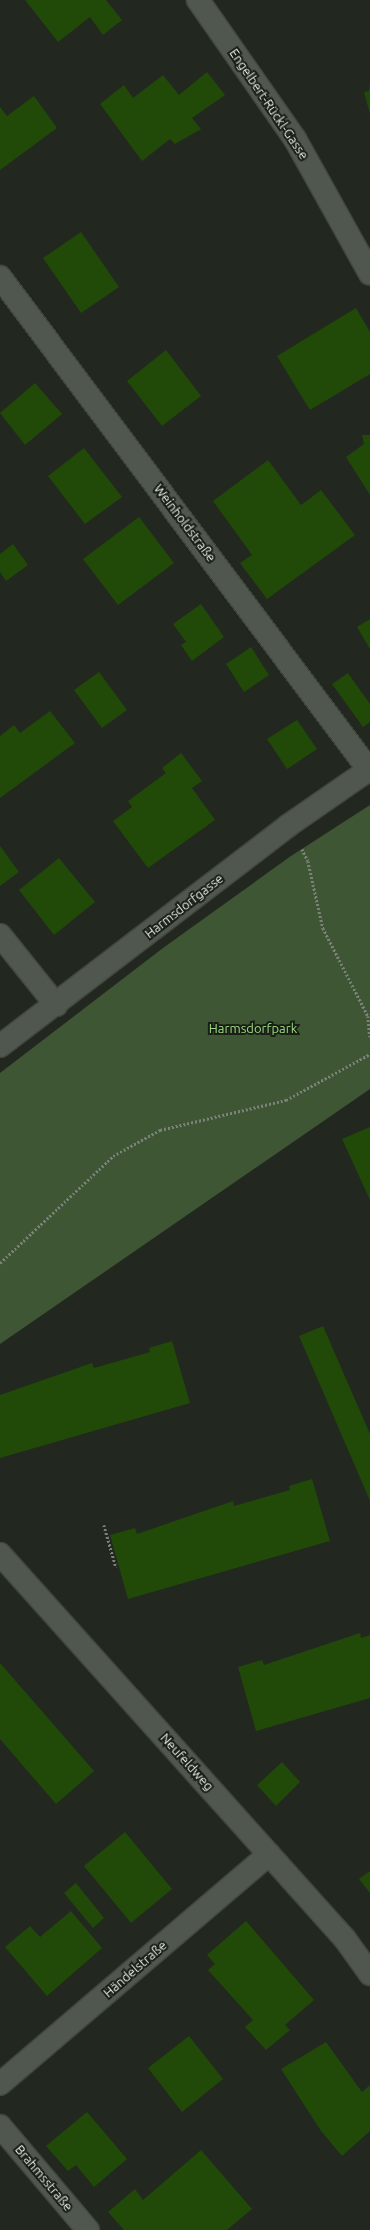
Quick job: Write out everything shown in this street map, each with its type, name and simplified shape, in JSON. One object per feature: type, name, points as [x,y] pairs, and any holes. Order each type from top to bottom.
[{"type":"street","name":"Engelbert-Rückl-Gasse","points":[[198,0],[295,139],[370,274]]},
{"type":"street","name":"Weinholdstraße","points":[[0,277],[369,769]]},
{"type":"street","name":"Harmsdorfgasse","points":[[0,1046],[56,1005],[289,825],[369,769]]},
{"type":"street","points":[[0,935],[56,1005]]},
{"type":"street","name":"Neufeldweg","points":[[0,1554],[345,1939],[370,1974]]},
{"type":"street","name":"Händelstraße","points":[[0,2084],[269,1854]]},
{"type":"street","name":"Brahmsstraße","points":[[0,2126],[88,2230]]},
{"type":"path","points":[[299,844],[308,861],[323,928],[368,1016],[370,1038]]},
{"type":"path","points":[[0,1264],[113,1156],[160,1130],[286,1100],[370,1054]]},
{"type":"path","points":[[104,1525],[116,1567]]},
{"type":"green space","name":"Harmsdorfpark","points":[[370,805],[370,1089],[0,1344],[0,1073],[163,948],[291,856]]},
{"type":"building","points":[[25,0],[106,0],[122,20],[103,35],[90,17],[58,42]]},
{"type":"building","points":[[207,72],[225,95],[192,118],[201,129],[175,144],[170,139],[142,161],[100,104],[124,85],[133,98],[163,75],[179,95]]},
{"type":"building","points":[[370,82],[370,114],[364,92],[369,91]]},
{"type":"building","points":[[34,96],[57,128],[0,170],[0,107],[7,116]]},
{"type":"building","points":[[81,232],[119,287],[81,313],[43,258]]},
{"type":"building","points":[[356,308],[370,332],[370,374],[310,410],[277,356]]},
{"type":"building","points":[[166,350],[201,396],[162,426],[127,381]]},
{"type":"building","points":[[35,383],[62,414],[25,445],[0,413]]},
{"type":"building","points":[[362,435],[370,435],[370,495],[346,457],[364,444]]},
{"type":"building","points":[[84,448],[122,497],[85,524],[48,476]]},
{"type":"building","points":[[268,460],[301,505],[321,490],[355,535],[267,599],[240,563],[252,555],[213,501]]},
{"type":"building","points":[[139,517],[174,563],[118,605],[83,559]]},
{"type":"building","points":[[13,544],[28,565],[6,581],[0,572],[0,554]]},
{"type":"building","points":[[201,604],[224,637],[192,661],[181,645],[186,642],[173,624]]},
{"type":"building","points":[[370,619],[370,649],[357,627]]},
{"type":"building","points":[[251,647],[269,675],[244,692],[226,664]]},
{"type":"building","points":[[99,672],[127,710],[102,728],[74,690]]},
{"type":"building","points":[[348,673],[370,704],[370,722],[363,727],[332,684]]},
{"type":"building","points":[[50,711],[75,743],[0,798],[0,736],[14,725],[20,733]]},
{"type":"building","points":[[297,720],[317,749],[287,769],[267,739]]},
{"type":"building","points":[[181,753],[202,781],[192,788],[215,820],[148,868],[113,821],[132,807],[128,801],[166,773],[162,768]]},
{"type":"building","points":[[0,846],[19,872],[0,886]]},
{"type":"building","points":[[59,858],[95,902],[54,935],[19,890]]},
{"type":"building","points":[[370,1127],[370,1200],[342,1139]]},
{"type":"building","points":[[323,1326],[370,1434],[370,1501],[299,1336]]},
{"type":"building","points":[[172,1341],[190,1403],[0,1458],[0,1395],[92,1363],[94,1368],[150,1352],[149,1348]]},
{"type":"building","points":[[312,1479],[330,1541],[128,1599],[110,1535],[135,1528],[137,1534],[233,1501],[234,1506],[290,1490],[289,1486]]},
{"type":"building","points":[[360,1633],[361,1638],[370,1635],[370,1698],[256,1731],[238,1667],[262,1660],[264,1665]]},
{"type":"building","points":[[0,1663],[94,1771],[56,1804],[0,1739]]},
{"type":"building","points":[[282,1762],[300,1782],[276,1806],[257,1785]]},
{"type":"building","points":[[125,1832],[172,1889],[131,1923],[84,1866]]},
{"type":"building","points":[[370,1871],[370,1893],[359,1879]]},
{"type":"building","points":[[76,1883],[104,1918],[93,1928],[64,1893]]},
{"type":"building","points":[[71,1911],[102,1948],[47,1996],[5,1947],[30,1926],[40,1937]]},
{"type":"building","points":[[246,1921],[314,2000],[285,2025],[290,2030],[266,2050],[245,2027],[253,2020],[208,1970],[215,1964],[207,1955]]},
{"type":"building","points":[[189,2036],[223,2079],[182,2112],[148,2068]]},
{"type":"building","points":[[326,2042],[362,2092],[370,2085],[370,2131],[342,2156],[321,2131],[281,2069]]},
{"type":"building","points":[[87,2112],[127,2159],[94,2187],[76,2165],[68,2171],[46,2146]]},
{"type":"building","points":[[201,2150],[252,2209],[227,2230],[124,2230],[108,2212],[135,2189],[143,2200]]}]
